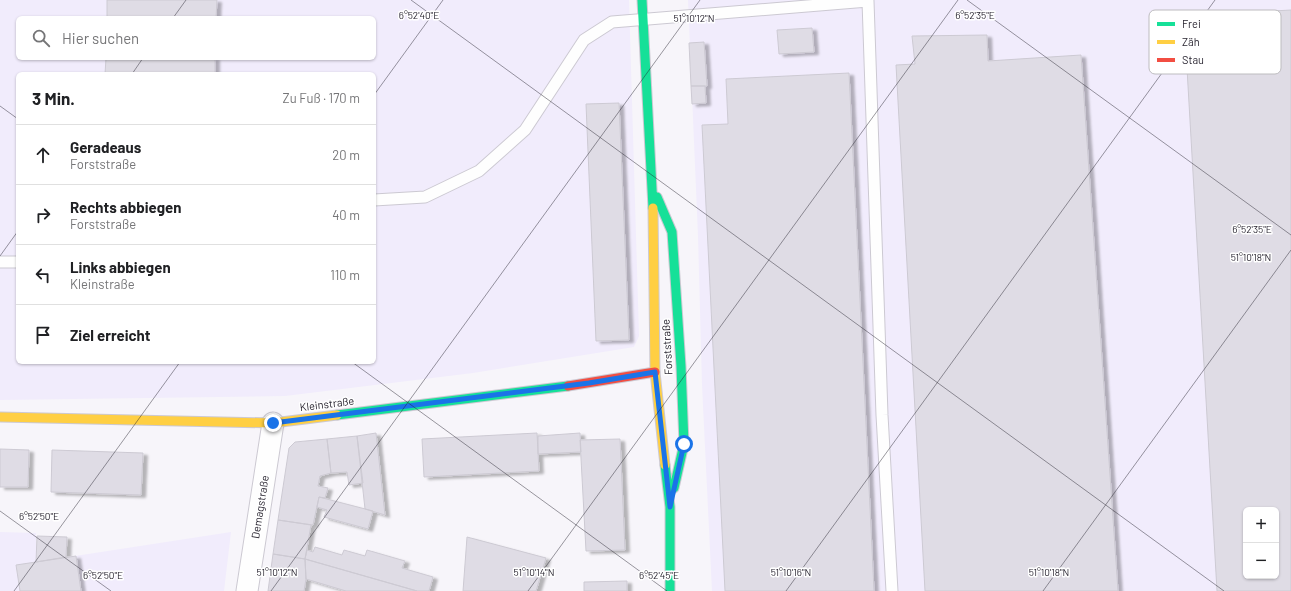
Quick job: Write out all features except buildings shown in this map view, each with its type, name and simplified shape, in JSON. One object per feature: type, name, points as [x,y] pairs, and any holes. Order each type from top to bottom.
[{"type":"main road","name":"Forststraße","points":[[642,0],[653,189],[655,372],[670,507],[670,591]]},
{"type":"main road","name":"Forststraße","points":[[653,189],[672,232],[680,358],[684,444],[670,507]]},
{"type":"main road","name":"Kleinstraße","points":[[0,417],[273,423],[589,383],[655,372]]},
{"type":"street","name":"Demagstraße","points":[[247,591],[273,423]]},
{"type":"lane","points":[[376,200],[425,197],[479,171],[524,130],[584,40],[612,22],[868,1],[882,415],[892,591]]},
{"type":"lane","points":[[0,262],[16,262]]},
{"type":"shaded area","points":[[0,0],[629,0],[639,336],[634,347],[473,373],[285,396],[0,400]]},
{"type":"shaded area","points":[[688,0],[1291,0],[1291,591],[712,591],[702,385],[698,236]]},
{"type":"shaded area","points":[[0,532],[36,533],[36,562],[231,532],[224,591],[0,591]]},
{"type":"traffic: fast","points":[[642,0],[653,208]]},
{"type":"traffic: fast","points":[[657,197],[672,232],[681,366],[684,444],[674,488]]},
{"type":"traffic: fast","points":[[337,415],[568,386]]},
{"type":"traffic: fast","points":[[665,465],[670,507],[670,591]]},
{"type":"traffic: slow","points":[[653,208],[655,372],[665,465]]},
{"type":"traffic: slow","points":[[0,417],[273,423],[337,415]]},
{"type":"traffic: jam","points":[[568,386],[655,372]]},
{"type":"route","points":[[273,423],[589,383],[655,372],[670,507],[684,444]]}]
